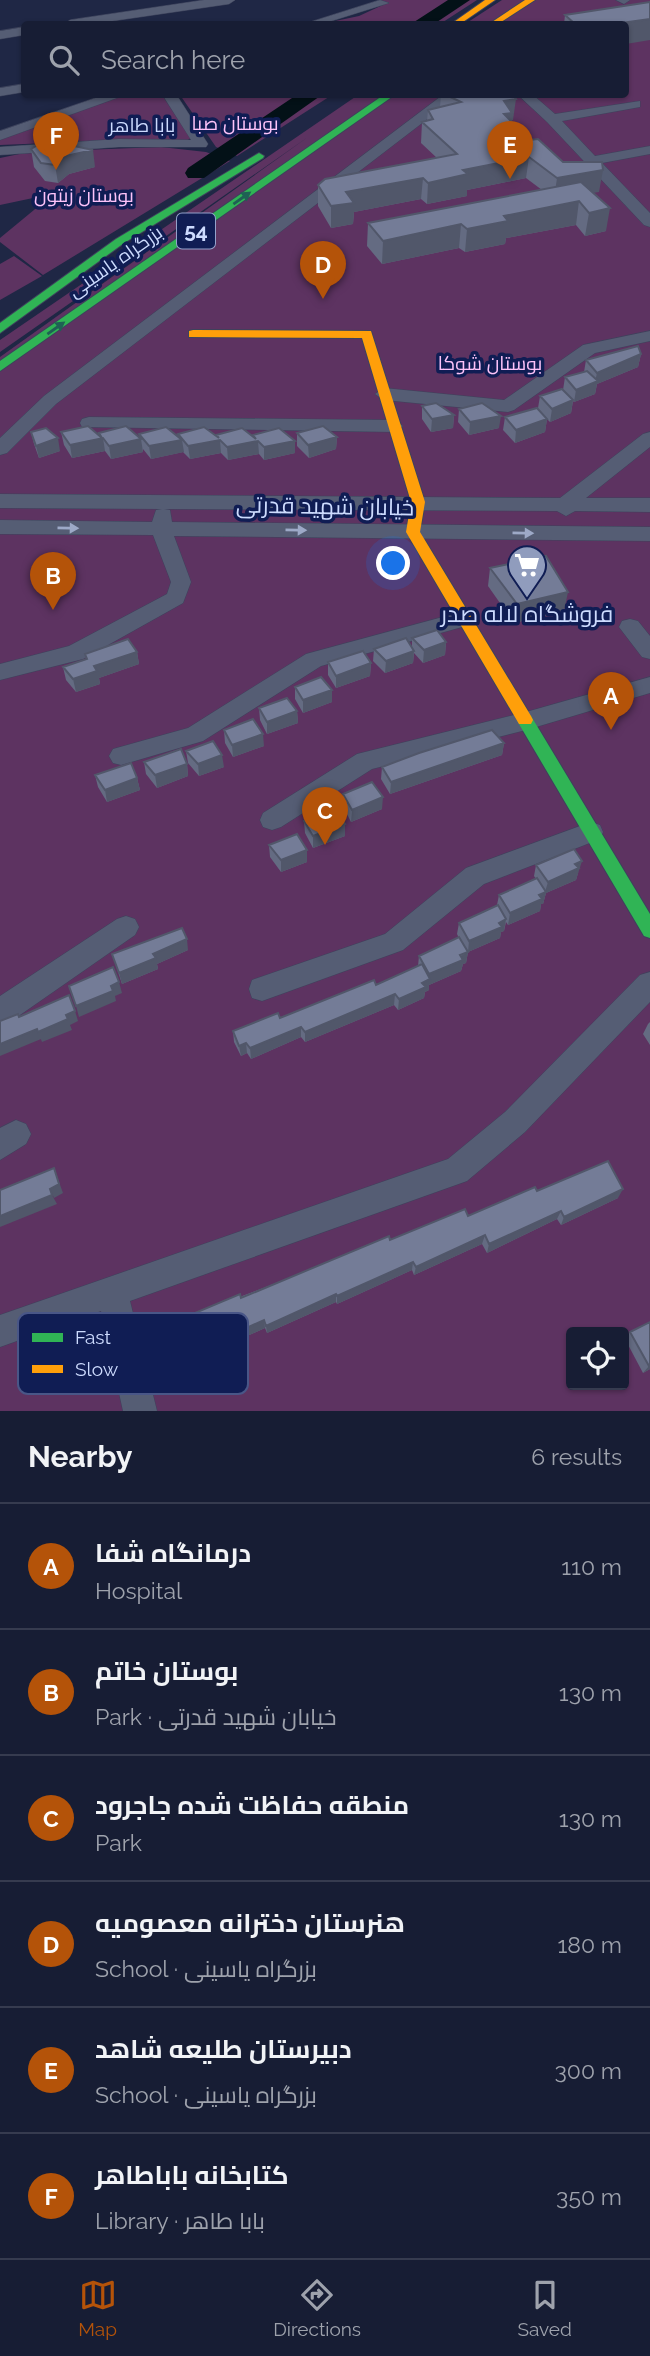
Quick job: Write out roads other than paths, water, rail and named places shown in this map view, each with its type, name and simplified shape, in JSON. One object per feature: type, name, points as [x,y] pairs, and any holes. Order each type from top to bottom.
[{"type":"main road","points":[[460,21],[491,0]]},
{"type":"main road","points":[[498,21],[531,0]]},
{"type":"main road","name":"بزرگراه یاسینی","points":[[0,367],[386,98]]},
{"type":"main road","name":"بزرگراه یاسینی","points":[[0,329],[120,241],[270,149]]},
{"type":"main road","points":[[30,287],[72,260],[120,241]]},
{"type":"main road","points":[[193,334],[367,334],[418,502],[413,532],[650,930]]},
{"type":"street","points":[[108,0],[121,21],[229,0]]},
{"type":"street","points":[[320,21],[383,3]]},
{"type":"street","points":[[0,35],[21,32]]},
{"type":"street","points":[[0,92],[21,88]]},
{"type":"street","points":[[0,135],[110,98]]},
{"type":"street","name":"بابا طاهر","points":[[0,151],[119,143],[201,144],[172,98]]},
{"type":"street","points":[[0,449],[50,400],[117,346],[448,98]]},
{"type":"street","points":[[528,98],[552,119],[650,222]]},
{"type":"street","points":[[552,119],[635,104]]},
{"type":"street","points":[[592,161],[650,150]]},
{"type":"street","points":[[633,204],[650,201]]},
{"type":"street","points":[[384,394],[508,406],[589,349],[650,336]]},
{"type":"street","points":[[89,423],[394,426]]},
{"type":"street","points":[[572,534],[565,504],[650,438]]},
{"type":"street","name":"خیابان شهید قدرتی","points":[[0,501],[650,505]]},
{"type":"street","points":[[0,672],[75,653],[176,598],[181,582],[161,529],[164,501]]},
{"type":"street","name":"خیابان شهید قدرتی","points":[[0,527],[650,534]]},
{"type":"street","points":[[121,756],[195,736],[314,660],[465,619]]},
{"type":"street","points":[[630,626],[650,651]]},
{"type":"street","points":[[272,820],[365,761],[526,721],[650,685]]},
{"type":"street","points":[[262,989],[394,942],[475,876],[591,832]]},
{"type":"street","points":[[0,1009],[10,1006],[126,927]]},
{"type":"street","points":[[52,1313],[457,1171],[515,1122],[650,984]]},
{"type":"street","points":[[112,1292],[117,1313]]},
{"type":"street","points":[[0,1331],[18,1325]]},
{"type":"waterway","points":[[426,21],[461,0]]},
{"type":"waterway","points":[[196,173],[307,98]]},
{"type":"place","name":"کتابخانه باباطاهر","points":[[56,170]]},
{"type":"place","name":"دبیرستان طلیعه شاهد","points":[[510,179]]},
{"type":"place","name":"هنرستان دخترانه معصومیه","points":[[323,299]]},
{"type":"place","name":"فروشگاه لاله صدر","points":[[527,599]]},
{"type":"place","name":"بوستان خاتم","points":[[53,610]]},
{"type":"place","name":"درمانگاه شفا","points":[[611,730]]},
{"type":"place","name":"منطقه حفاظت شده جاجرود","points":[[325,845]]},
{"type":"park label","name":"بوستان صبا","points":[[235,123]]},
{"type":"park label","name":"بوستان زیتون","points":[[84,195]]},
{"type":"park label","name":"بوستان شوکا","points":[[490,363]]}]
